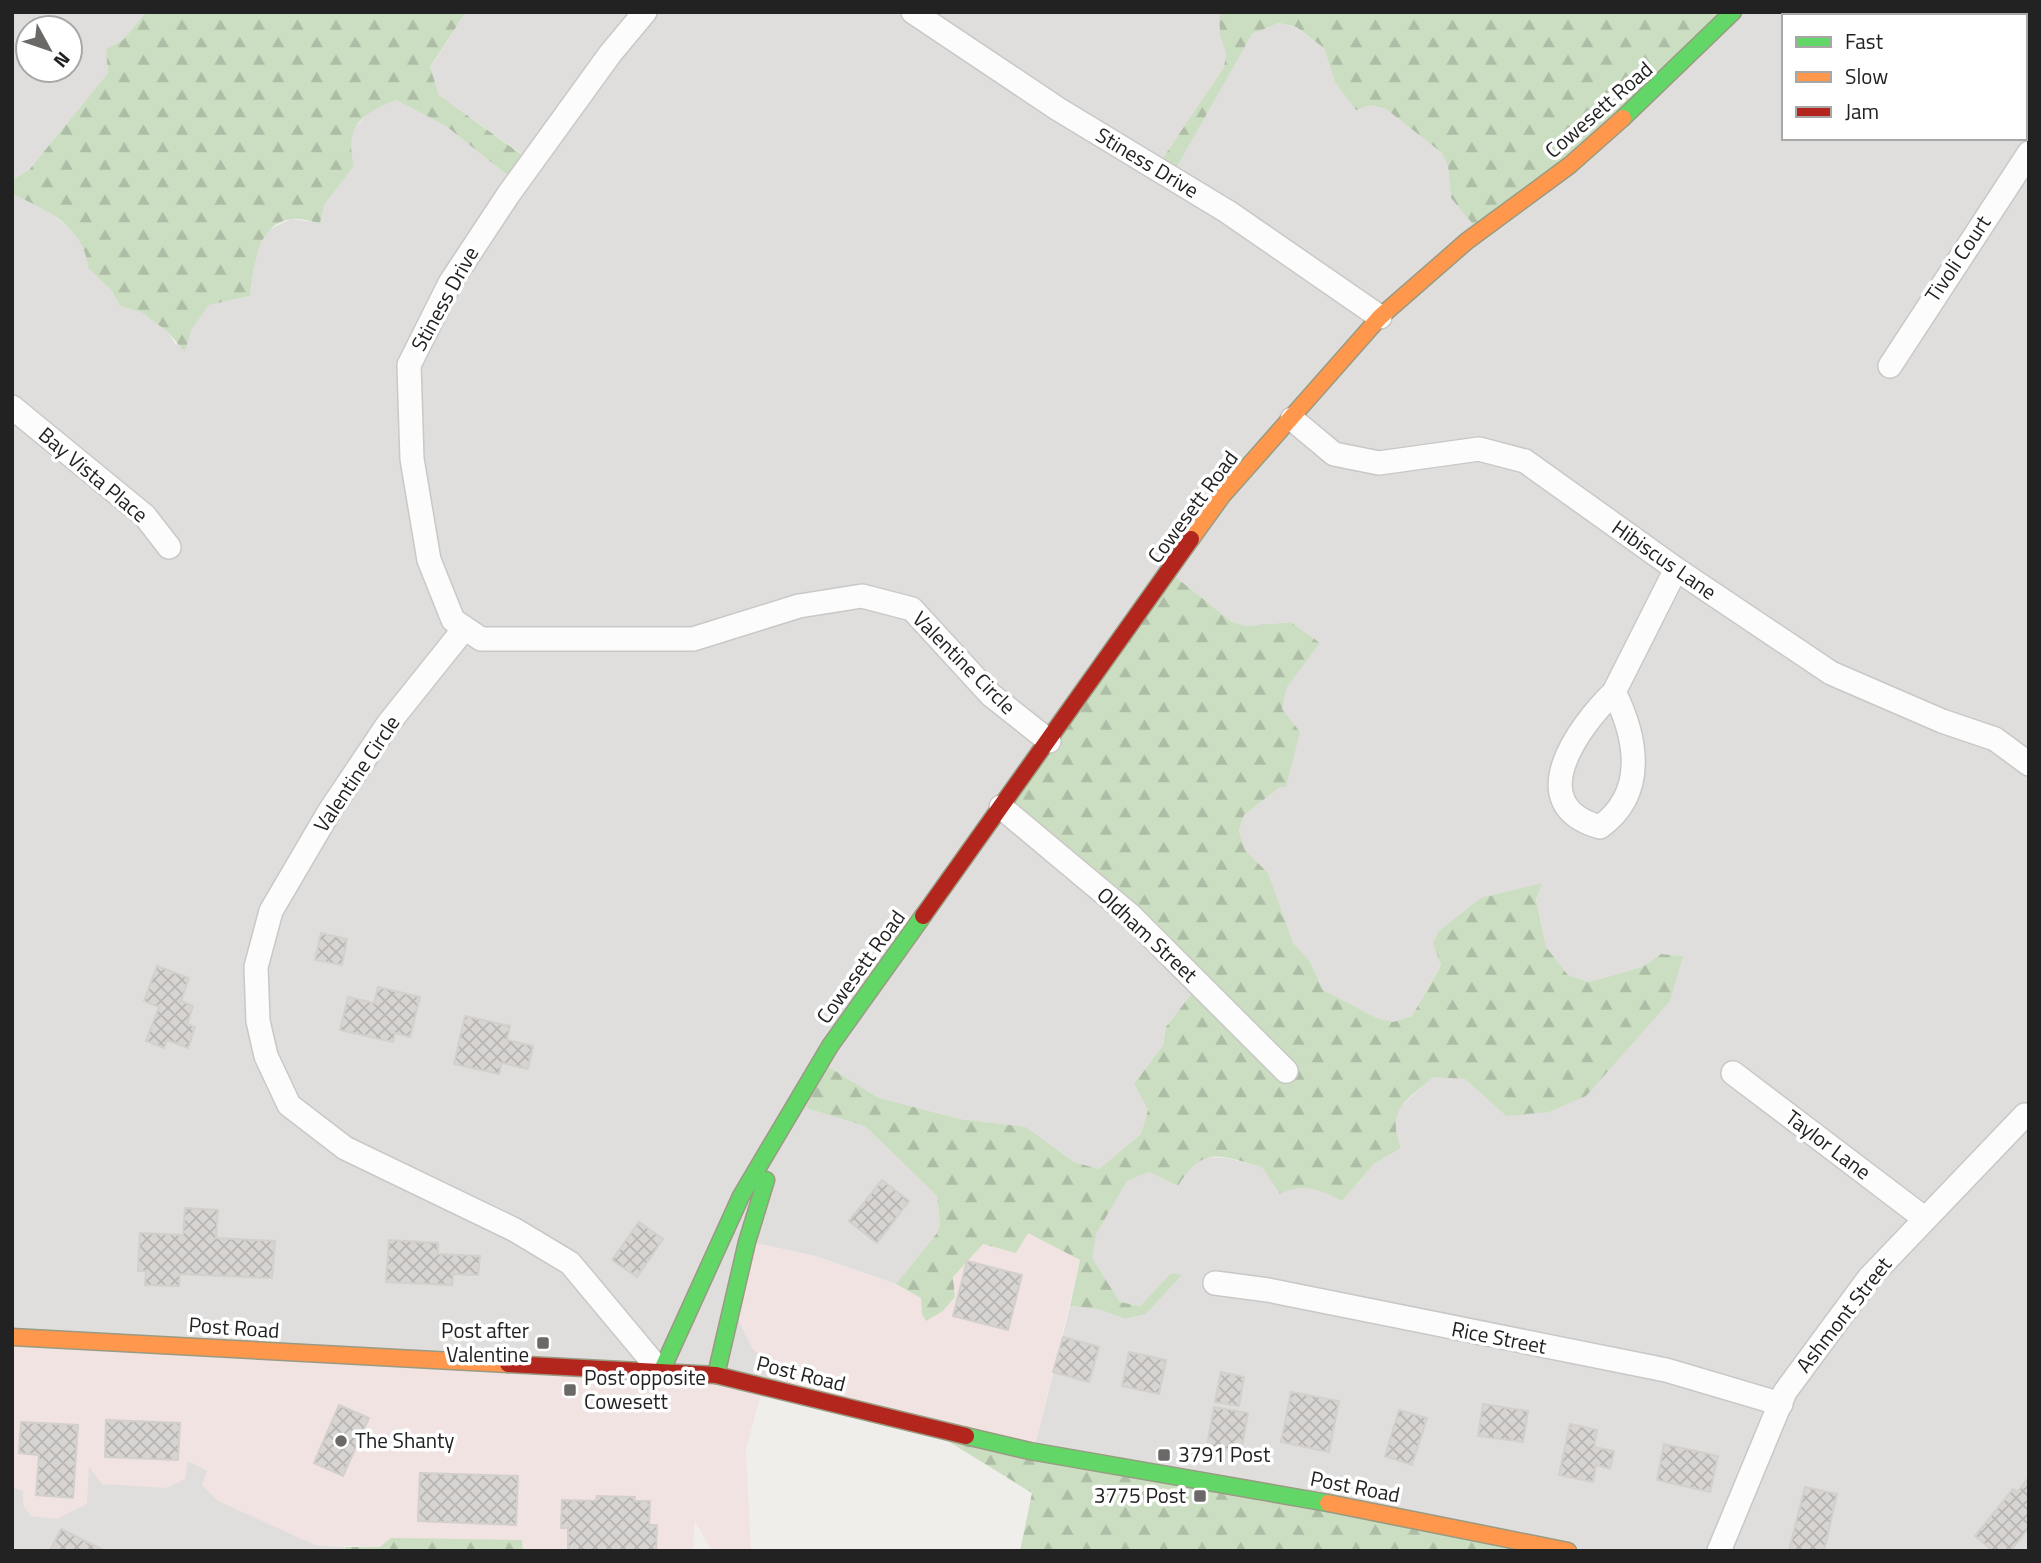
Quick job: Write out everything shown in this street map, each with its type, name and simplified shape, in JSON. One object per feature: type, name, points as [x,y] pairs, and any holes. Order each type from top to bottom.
[{"type":"main road","name":"Cowesett Road","points":[[661,1372],[741,1196],[830,1046],[1222,496],[1380,317],[1467,241],[1570,165],[1671,75],[1733,12]]},
{"type":"main road","name":"Cowesett Road","points":[[716,1375],[747,1242],[786,1117]]},
{"type":"main road","name":"Post Road","points":[[12,1336],[716,1375],[1030,1451],[1367,1510],[1567,1551]]},
{"type":"street","name":"Stiness Drive","points":[[464,629],[453,620],[429,560],[412,459],[409,365],[450,284],[508,195],[610,54],[645,12]]},
{"type":"street","name":"Stiness Drive","points":[[913,12],[1058,109],[1228,212],[1380,317]]},
{"type":"street","name":"Tivoli Court","points":[[1889,366],[2029,153]]},
{"type":"street","name":"Bay Vista Place","points":[[12,407],[145,516],[169,547]]},
{"type":"street","name":"Hibiscus Lane","points":[[1292,419],[1334,454],[1379,463],[1479,449],[1524,461],[1676,569],[1831,673],[1942,721],[1995,739],[2029,764]]},
{"type":"street","points":[[1614,692],[1629,721],[1633,773],[1629,792],[1617,814],[1600,827],[1583,822],[1565,807],[1558,788],[1566,759],[1581,730],[1614,692],[1676,569]]},
{"type":"street","name":"Valentine Circle","points":[[661,1372],[570,1263],[515,1230],[345,1148],[289,1105],[266,1056],[258,1021],[256,967],[271,911],[330,811],[388,724],[464,629],[481,639],[522,642],[693,639],[800,606],[862,596],[912,609],[991,695],[1049,741]]},
{"type":"street","name":"Oldham Street","points":[[1001,807],[1129,914],[1286,1071]]},
{"type":"street","name":"Taylor Lane","points":[[1733,1073],[1924,1218]]},
{"type":"street","name":"Ashmont Street","points":[[1719,1551],[1785,1392],[1869,1278],[2025,1115]]},
{"type":"street","name":"Rice Street","points":[[1215,1283],[1268,1290],[1666,1370],[1781,1404]]},
{"type":"shaded area","points":[[12,12],[146,12],[123,40],[106,49],[108,73],[29,170],[12,180]]},
{"type":"shaded area","points":[[466,12],[1219,12],[1220,36],[1226,54],[1224,67],[1159,164],[1252,34],[1279,23],[1295,27],[1324,48],[1335,82],[1370,105],[1386,109],[1442,153],[1448,165],[1451,198],[1737,12],[2029,12],[2029,1551],[1548,1551],[1034,1450],[1070,1306],[1098,1309],[1125,1319],[1146,1314],[1181,1276],[1171,1273],[1140,1306],[1120,1302],[1091,1257],[1095,1234],[1127,1181],[1149,1172],[1178,1186],[1190,1165],[1206,1157],[1227,1158],[1262,1167],[1294,1187],[1317,1189],[1342,1201],[1374,1164],[1401,1148],[1394,1129],[1397,1110],[1433,1076],[1465,1079],[1506,1116],[1683,956],[1661,954],[1642,967],[1589,982],[1568,975],[1546,947],[1536,898],[1541,884],[1433,943],[1441,964],[1412,1016],[1393,1022],[1377,1018],[1323,990],[1309,960],[1293,944],[1268,873],[1245,850],[1239,831],[1244,815],[1280,787],[1282,709],[1287,686],[1320,643],[1291,622],[1247,626],[1232,622],[1173,575],[1199,984],[1166,1027],[1163,1045],[1134,1084],[1148,1110],[1141,1134],[1099,1169],[1074,1162],[1026,1127],[960,1119],[879,1098],[824,1064],[806,1108],[865,1126],[937,1196],[940,1225],[937,1233],[896,1284],[815,1256],[750,1242],[764,1362],[791,1388],[12,1336],[12,194],[42,207],[77,234],[87,251],[88,268],[112,291],[120,306],[141,312],[168,332],[176,345],[209,305],[250,296],[256,253],[268,230],[291,219],[320,223],[324,205],[354,166],[349,148],[352,131],[370,111],[396,100],[446,126],[516,182],[532,161],[439,95],[430,68]]},
{"type":"shaded area","points":[[1028,1233],[1080,1260],[1034,1450],[791,1388],[752,1348],[737,1317],[750,1242],[815,1256],[896,1284],[921,1298],[922,1314],[943,1311],[955,1297],[953,1277],[983,1244],[1016,1253]]},
{"type":"shaded area","points":[[12,1336],[763,1387],[746,1449],[751,1551],[712,1551],[695,1521],[693,1551],[523,1551],[522,1540],[380,1547],[315,1545],[218,1501],[202,1485],[207,1470],[188,1461],[185,1479],[167,1488],[102,1484],[89,1467],[87,1504],[56,1519],[31,1516],[24,1507],[23,1491],[12,1487]]},
{"type":"shaded area","points":[[188,1461],[207,1470],[315,1545],[345,1547],[347,1551],[12,1551],[12,1487],[23,1491],[24,1507],[89,1466]]},
{"type":"green space","points":[[146,12],[466,12],[430,67],[439,95],[532,162],[516,182],[446,126],[396,100],[373,111],[358,123],[354,131],[351,152],[354,166],[324,205],[320,223],[292,219],[280,222],[271,229],[259,248],[250,296],[209,305],[191,330],[185,352],[168,332],[141,312],[120,306],[112,291],[88,268],[80,241],[62,221],[12,194],[12,180],[29,170],[108,73],[106,49],[123,40]]},
{"type":"green space","points":[[1219,12],[1737,12],[1478,230],[1451,198],[1448,166],[1442,153],[1386,109],[1370,105],[1356,110],[1335,82],[1324,48],[1296,27],[1279,23],[1252,34],[1172,175],[1159,164],[1224,67],[1226,54],[1220,36]]},
{"type":"green space","points":[[1173,575],[1232,622],[1247,626],[1291,622],[1320,643],[1287,687],[1282,709],[1300,732],[1286,787],[1280,787],[1244,815],[1239,831],[1245,850],[1268,873],[1293,943],[1309,960],[1323,990],[1377,1018],[1393,1022],[1412,1016],[1441,965],[1433,943],[1439,931],[1481,898],[1542,883],[1536,899],[1546,947],[1568,975],[1589,982],[1642,967],[1661,954],[1683,956],[1670,1001],[1586,1096],[1549,1112],[1506,1116],[1465,1079],[1433,1077],[1407,1100],[1397,1115],[1397,1135],[1401,1148],[1374,1164],[1342,1201],[1304,1188],[1280,1194],[1262,1167],[1224,1157],[1205,1159],[1196,1164],[1178,1186],[1149,1172],[1127,1181],[1096,1234],[1092,1258],[1120,1302],[1140,1306],[1171,1273],[1182,1275],[1146,1314],[1125,1319],[1098,1309],[1070,1306],[1080,1260],[1028,1233],[1016,1253],[983,1244],[953,1277],[955,1297],[943,1311],[926,1321],[922,1314],[921,1298],[896,1284],[937,1233],[940,1225],[937,1196],[865,1126],[806,1108],[824,1064],[879,1098],[960,1119],[1026,1127],[1074,1162],[1099,1169],[1141,1134],[1148,1110],[1134,1084],[1163,1045],[1166,1027],[1199,984],[1010,808]]},
{"type":"green space","points":[[925,1427],[1548,1551],[1020,1551],[1032,1493]]},
{"type":"green space","points":[[391,1538],[522,1540],[523,1551],[347,1551],[345,1547],[380,1547]]},
{"type":"building","points":[[321,933],[347,939],[342,965],[315,960]]},
{"type":"building","points":[[157,966],[189,978],[181,1001],[193,1006],[187,1024],[195,1027],[188,1048],[167,1040],[164,1048],[146,1041],[159,1007],[144,1001]]},
{"type":"building","points":[[378,987],[420,997],[410,1037],[395,1033],[393,1042],[340,1030],[348,997],[374,1003]]},
{"type":"building","points":[[465,1016],[510,1026],[507,1040],[533,1046],[528,1069],[502,1063],[499,1074],[454,1064]]},
{"type":"building","points":[[882,1180],[909,1201],[877,1243],[849,1221]]},
{"type":"building","points":[[185,1208],[218,1210],[216,1238],[275,1241],[272,1278],[180,1274],[179,1286],[145,1285],[146,1271],[138,1271],[140,1233],[183,1235]]},
{"type":"building","points":[[639,1222],[663,1239],[637,1277],[612,1260]]},
{"type":"building","points":[[389,1240],[438,1243],[438,1254],[480,1256],[478,1275],[453,1274],[452,1285],[386,1282]]},
{"type":"building","points":[[967,1261],[1022,1275],[1008,1330],[953,1316]]},
{"type":"building","points":[[1063,1337],[1099,1347],[1089,1382],[1053,1372]]},
{"type":"building","points":[[1129,1352],[1166,1360],[1159,1394],[1122,1386]]},
{"type":"building","points":[[1221,1372],[1244,1377],[1239,1406],[1215,1402]]},
{"type":"building","points":[[1291,1392],[1339,1401],[1329,1452],[1281,1442]]},
{"type":"building","points":[[1483,1404],[1528,1411],[1523,1442],[1478,1436]]},
{"type":"building","name":"The Shanty","points":[[339,1405],[369,1418],[343,1476],[314,1463]]},
{"type":"building","points":[[1214,1407],[1248,1413],[1241,1452],[1207,1446]]},
{"type":"building","points":[[1399,1410],[1427,1418],[1412,1465],[1385,1456]]},
{"type":"building","points":[[106,1420],[180,1423],[178,1460],[105,1457]]},
{"type":"building","points":[[21,1422],[78,1425],[73,1498],[36,1495],[39,1455],[19,1453]]},
{"type":"building","points":[[1570,1424],[1597,1430],[1594,1447],[1614,1451],[1610,1469],[1596,1465],[1593,1482],[1559,1475]]},
{"type":"building","points":[[1664,1444],[1718,1456],[1710,1492],[1657,1480]]},
{"type":"building","points":[[420,1473],[518,1476],[516,1525],[418,1521]]},
{"type":"building","points":[[2029,1477],[2029,1528],[2010,1551],[1993,1551],[1975,1536],[2013,1489],[2017,1492]]},
{"type":"building","points":[[1805,1487],[1837,1494],[1824,1551],[1789,1550]]},
{"type":"building","points":[[597,1496],[635,1497],[634,1501],[650,1501],[649,1525],[657,1525],[656,1551],[568,1551],[568,1528],[561,1528],[562,1500],[596,1501]]},
{"type":"building","points":[[61,1529],[105,1551],[50,1551]]},
{"type":"traffic: fast","points":[[1623,118],[1733,12]]},
{"type":"traffic: fast","points":[[661,1372],[741,1196],[830,1046],[923,916]]},
{"type":"traffic: fast","points":[[716,1375],[747,1242],[766,1180]]},
{"type":"traffic: fast","points":[[966,1436],[1030,1451],[1328,1503]]},
{"type":"traffic: slow","points":[[1191,539],[1222,496],[1380,317],[1467,241],[1570,165],[1623,118]]},
{"type":"traffic: slow","points":[[12,1337],[508,1364]]},
{"type":"traffic: slow","points":[[1328,1503],[1568,1551]]},
{"type":"traffic: jam","points":[[923,916],[1191,539]]},
{"type":"traffic: jam","points":[[508,1364],[716,1375],[966,1436]]},
{"type":"place","name":"Post after Valentine","points":[[543,1343]]},
{"type":"place","name":"Post opposite Cowesett","points":[[570,1390]]},
{"type":"place","name":"The Shanty","points":[[341,1441]]},
{"type":"place","name":"3791 Post","points":[[1164,1455]]},
{"type":"place","name":"3775 Post","points":[[1200,1496]]}]
